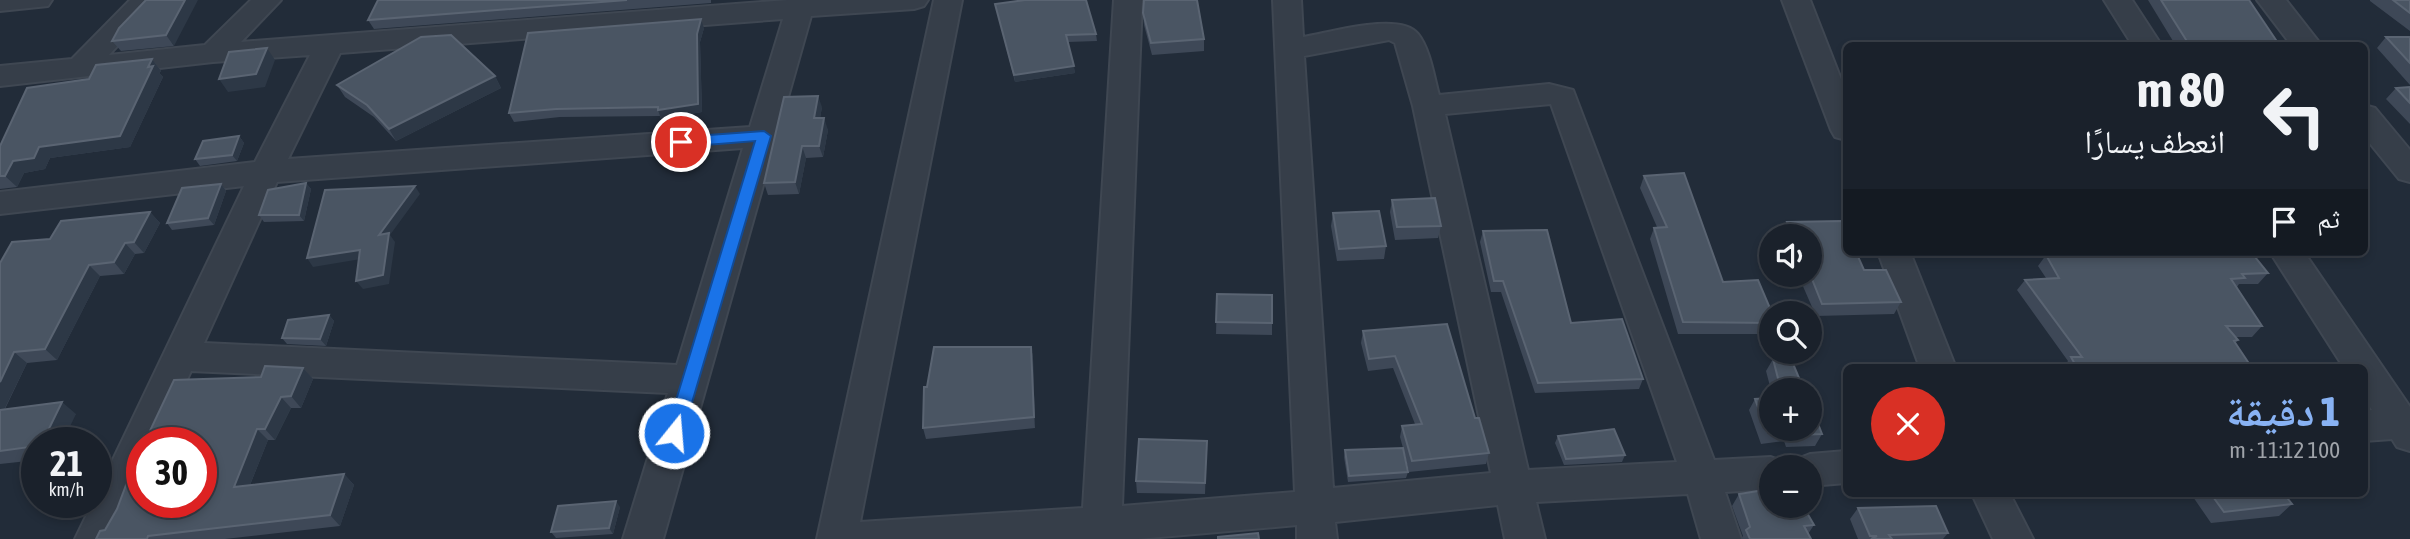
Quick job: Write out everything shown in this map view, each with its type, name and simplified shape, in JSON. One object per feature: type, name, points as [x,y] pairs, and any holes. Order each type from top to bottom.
[{"type":"street","points":[[0,2],[37,0]]},
{"type":"street","points":[[80,68],[146,0]]},
{"type":"street","points":[[213,52],[267,0]]},
{"type":"street","points":[[0,76],[213,52],[801,4],[914,0]]},
{"type":"street","points":[[837,539],[948,0]]},
{"type":"street","points":[[1102,531],[1128,0]]},
{"type":"street","points":[[1287,0],[1316,523]]},
{"type":"street","points":[[1796,0],[1843,122]]},
{"type":"street","points":[[2118,0],[2145,42]]},
{"type":"street","points":[[2271,0],[2305,42]]},
{"type":"street","points":[[643,539],[801,4]]},
{"type":"street","points":[[1290,49],[1389,31],[1402,34],[1408,40],[1428,106],[1525,539]]},
{"type":"street","points":[[95,539],[266,172],[330,43]]},
{"type":"street","points":[[1428,106],[1549,93],[1563,97],[1702,478],[1721,539]]},
{"type":"street","points":[[2368,120],[2410,171]]},
{"type":"street","points":[[0,203],[266,172],[764,136]]},
{"type":"street","points":[[1896,256],[1936,364]]},
{"type":"street","points":[[2289,256],[2361,364]]},
{"type":"street","points":[[179,356],[690,380]]},
{"type":"street","points":[[2368,373],[2407,427]]},
{"type":"street","points":[[2368,426],[2407,427]]},
{"type":"street","points":[[1822,469],[1843,467]]},
{"type":"street","points":[[860,539],[1316,523],[1514,488],[1759,474]]},
{"type":"street","points":[[1992,497],[2013,539]]},
{"type":"building","points":[[146,0],[185,0],[166,35],[112,41],[119,28]]},
{"type":"building","points":[[378,0],[627,0],[368,20]]},
{"type":"building","points":[[1025,0],[1086,0],[1096,34],[1066,35],[1074,66],[1014,75],[995,4]]},
{"type":"building","points":[[1144,0],[1197,0],[1204,39],[1151,43],[1143,13]]},
{"type":"building","points":[[2161,0],[2249,0],[2277,42],[2187,42]]},
{"type":"building","points":[[2393,0],[2410,0],[2410,13]]},
{"type":"building","points":[[701,19],[697,34],[698,104],[658,110],[658,107],[556,109],[509,113],[528,33]]},
{"type":"building","points":[[451,35],[495,76],[389,129],[367,105],[337,85],[421,37]]},
{"type":"building","points":[[2386,37],[2410,37],[2410,63]]},
{"type":"building","points":[[267,48],[256,74],[219,79],[229,52]]},
{"type":"building","points":[[152,59],[148,67],[153,66],[120,136],[39,147],[34,158],[13,161],[5,176],[0,176],[0,146],[27,88],[89,79],[96,65]]},
{"type":"building","points":[[2410,87],[2410,103],[2396,88]]},
{"type":"building","points":[[818,96],[814,118],[824,118],[819,146],[802,146],[795,182],[764,183],[784,97]]},
{"type":"building","points":[[239,136],[232,155],[195,159],[203,141]]},
{"type":"building","points":[[1684,173],[1723,282],[1758,280],[1767,301],[1759,301],[1759,323],[1683,322],[1654,228],[1667,227],[1644,176]]},
{"type":"building","points":[[306,183],[299,215],[259,215],[268,190]]},
{"type":"building","points":[[221,184],[208,218],[167,223],[182,188]]},
{"type":"building","points":[[415,186],[379,235],[389,233],[383,275],[356,281],[360,250],[307,258],[325,190]]},
{"type":"building","points":[[1435,198],[1441,226],[1397,227],[1392,200]]},
{"type":"building","points":[[1379,211],[1386,246],[1339,249],[1333,213]]},
{"type":"building","points":[[150,212],[134,242],[125,243],[114,262],[89,265],[45,349],[14,352],[0,382],[0,263],[12,242],[50,239],[61,221]]},
{"type":"building","points":[[1842,221],[1843,256],[1858,256],[1864,270],[1886,270],[1901,302],[1822,304],[1815,287],[1822,287],[1822,224],[1787,222]]},
{"type":"building","points":[[1547,230],[1571,323],[1622,319],[1643,379],[1538,383],[1503,281],[1494,281],[1483,231]]},
{"type":"building","points":[[2047,256],[2254,256],[2268,273],[2242,274],[2245,278],[2231,279],[2262,326],[2226,326],[2238,340],[2234,341],[2249,364],[2075,364],[2071,357],[2082,357],[2025,280],[2059,278]]},
{"type":"building","points":[[1217,294],[1272,295],[1272,323],[1216,322]]},
{"type":"building","points":[[329,315],[320,339],[282,338],[288,320]]},
{"type":"building","points":[[1447,324],[1475,418],[1479,418],[1489,453],[1412,461],[1402,426],[1422,424],[1395,356],[1369,359],[1363,331]]},
{"type":"building","points":[[934,347],[1031,347],[1034,417],[923,428],[924,387],[927,387]]},
{"type":"building","points":[[1774,364],[1793,364],[1799,378],[1778,378]]},
{"type":"building","points":[[265,366],[303,368],[291,396],[281,397],[265,429],[257,429],[234,487],[344,474],[330,515],[148,536],[147,539],[96,539],[100,531],[105,530],[117,509],[126,484],[126,518],[217,518],[217,427],[152,427],[174,380],[261,377]]},
{"type":"building","points":[[62,402],[50,427],[21,427],[21,448],[0,451],[0,410]]},
{"type":"building","points":[[1614,429],[1625,455],[1566,459],[1558,436]]},
{"type":"building","points":[[1139,439],[1207,441],[1205,483],[1136,481]]},
{"type":"building","points":[[1403,448],[1408,472],[1349,476],[1345,450]]},
{"type":"building","points":[[1759,491],[1759,518],[1810,518],[1814,525],[1804,526],[1811,539],[1750,539],[1746,530],[1750,527],[1739,494]]},
{"type":"building","points":[[2213,497],[2286,497],[2292,504],[2224,512]]},
{"type":"building","points":[[616,501],[609,528],[551,532],[558,506]]},
{"type":"building","points":[[1936,506],[1948,533],[1889,535],[1892,539],[1871,539],[1877,536],[1870,536],[1858,508]]},
{"type":"building","points":[[1258,533],[1259,539],[1218,539],[1218,537]]},
{"type":"route","points":[[674,433],[764,136],[681,142]]}]
